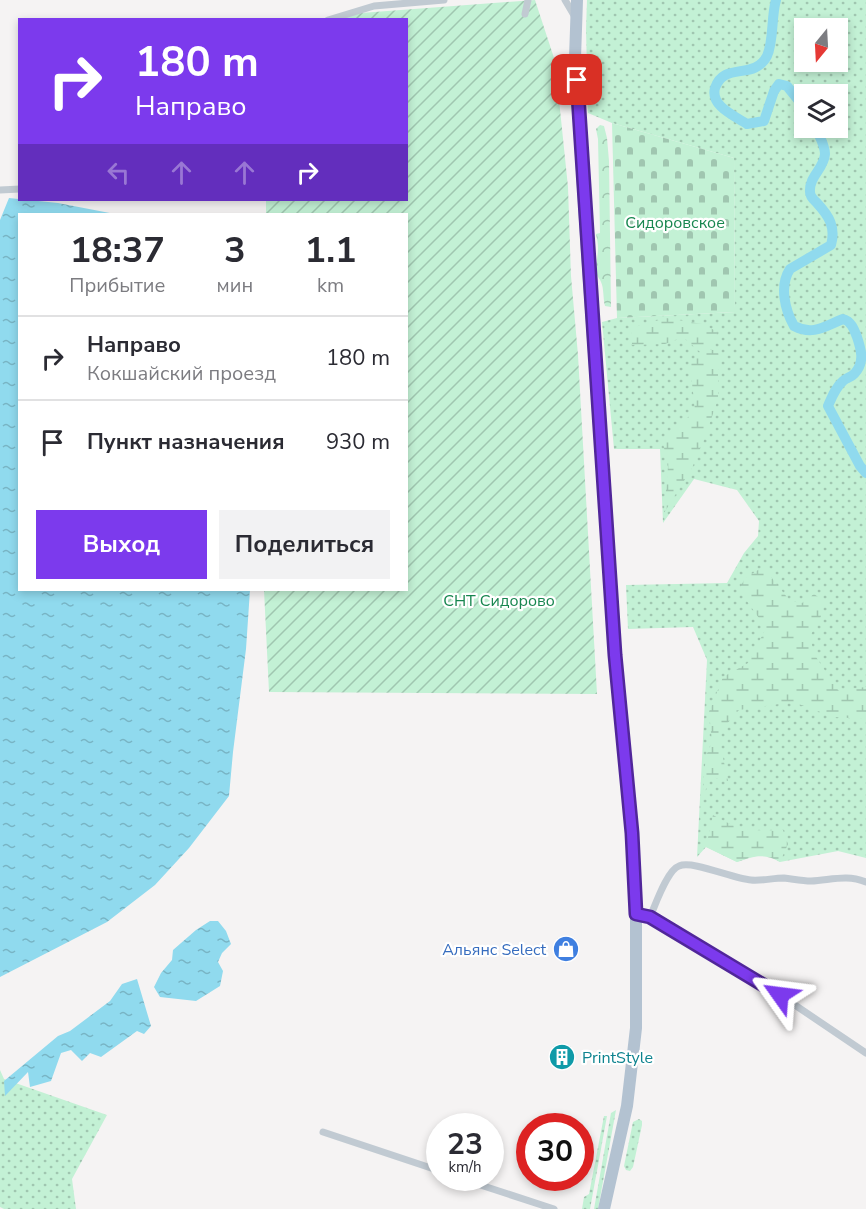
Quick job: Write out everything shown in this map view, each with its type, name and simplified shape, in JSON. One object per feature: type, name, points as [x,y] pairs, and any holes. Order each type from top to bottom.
[{"type":"main road","points":[[577,0],[575,58],[587,253],[615,655],[632,833],[636,914],[636,1028],[627,1106],[604,1209]]},
{"type":"street","points":[[335,18],[374,6],[444,0]]},
{"type":"street","points":[[525,14],[528,0]]},
{"type":"street","points":[[565,0],[575,17]]},
{"type":"street","points":[[0,190],[18,189]]},
{"type":"street","points":[[650,917],[667,879],[679,865],[691,865],[751,880],[784,878],[812,881],[841,877],[866,882]]},
{"type":"street","points":[[636,914],[650,917],[780,995],[866,1053]]},
{"type":"street","points":[[322,1132],[426,1166]]},
{"type":"street","points":[[499,1191],[554,1209]]},
{"type":"green space","name":"СНТ Сидорово","points":[[535,0],[555,61],[568,187],[571,276],[578,355],[597,694],[269,692],[264,591],[408,591],[408,213],[266,213],[266,201],[408,201],[408,18],[344,18],[361,13]]},
{"type":"green space","points":[[587,0],[866,0],[866,858],[838,851],[780,862],[770,856],[755,856],[737,862],[706,847],[697,857],[707,660],[693,627],[628,629],[626,585],[727,583],[744,553],[758,536],[759,521],[737,490],[694,479],[663,523],[660,449],[614,449],[602,322],[617,318],[735,312],[734,158],[612,123],[588,113]]},
{"type":"green space","name":"Сидоровское","points":[[612,123],[734,158],[735,312],[617,318]]},
{"type":"green space","points":[[600,125],[604,126],[607,138],[609,161],[611,307],[605,306],[602,284],[596,271],[598,248],[596,234],[600,233],[596,129]]},
{"type":"green space","points":[[666,318],[702,324],[718,332],[708,350],[718,350],[721,369],[718,370],[718,399],[705,437],[692,468],[664,513],[668,467],[663,443],[695,410],[690,365],[700,352],[683,337],[665,344],[632,345],[631,328]]},
{"type":"green space","points":[[763,567],[790,601],[802,603],[814,594],[825,602],[820,619],[810,636],[814,654],[838,690],[866,687],[866,719],[834,717],[793,702],[739,710],[718,734],[728,781],[708,776],[704,801],[706,756],[712,742],[709,712],[723,677],[748,663],[766,628],[739,590],[745,578]]},
{"type":"green space","points":[[713,815],[746,829],[783,830],[788,844],[780,862],[759,856],[737,862],[706,847]]},
{"type":"green space","points":[[0,1070],[4,1079],[107,1115],[72,1179],[76,1209],[4,1209],[0,1207]]},
{"type":"green space","points":[[616,1110],[598,1209],[594,1209],[611,1113]]},
{"type":"green space","points":[[604,1116],[607,1116],[594,1187],[594,1168]]},
{"type":"green space","points":[[639,1119],[642,1125],[633,1167],[630,1171],[624,1166],[633,1122]]},
{"type":"green space","points":[[590,1191],[593,1191],[590,1209],[582,1209],[584,1197]]},
{"type":"water","points":[[9,198],[18,199],[18,201],[58,203],[110,213],[18,213],[18,591],[250,591],[246,649],[229,796],[189,848],[155,885],[107,922],[0,977],[0,220]]},
{"type":"water","points":[[210,921],[218,921],[226,931],[231,944],[222,953],[218,962],[223,971],[220,986],[196,1001],[160,997],[154,987],[161,973],[172,960],[173,950]]},
{"type":"water","points":[[137,979],[151,1026],[144,1034],[137,1031],[101,1057],[90,1053],[82,1061],[71,1050],[61,1053],[51,1081],[30,1087],[28,1072],[5,1096],[4,1081],[58,1036],[70,1031],[110,1001],[122,984]]},
{"type":"waterway","points":[[776,0],[771,43],[767,56],[755,68],[725,75],[719,80],[714,94],[725,110],[747,124],[764,121],[774,91],[779,84],[787,86],[794,95]]},
{"type":"waterway","points":[[820,138],[825,154],[810,186],[810,194],[828,217],[833,233],[831,245],[790,269],[785,283],[784,298],[794,326],[813,330],[843,319],[850,323],[855,331],[861,351],[860,364],[854,374],[838,387],[828,406],[866,473]]},
{"type":"place","name":"Альянс Select","points":[[566,949]]},
{"type":"place","name":"PrintStyle","points":[[562,1057]]},
{"type":"route","points":[[577,80],[615,655],[632,833],[636,914],[650,917],[780,995]]}]
